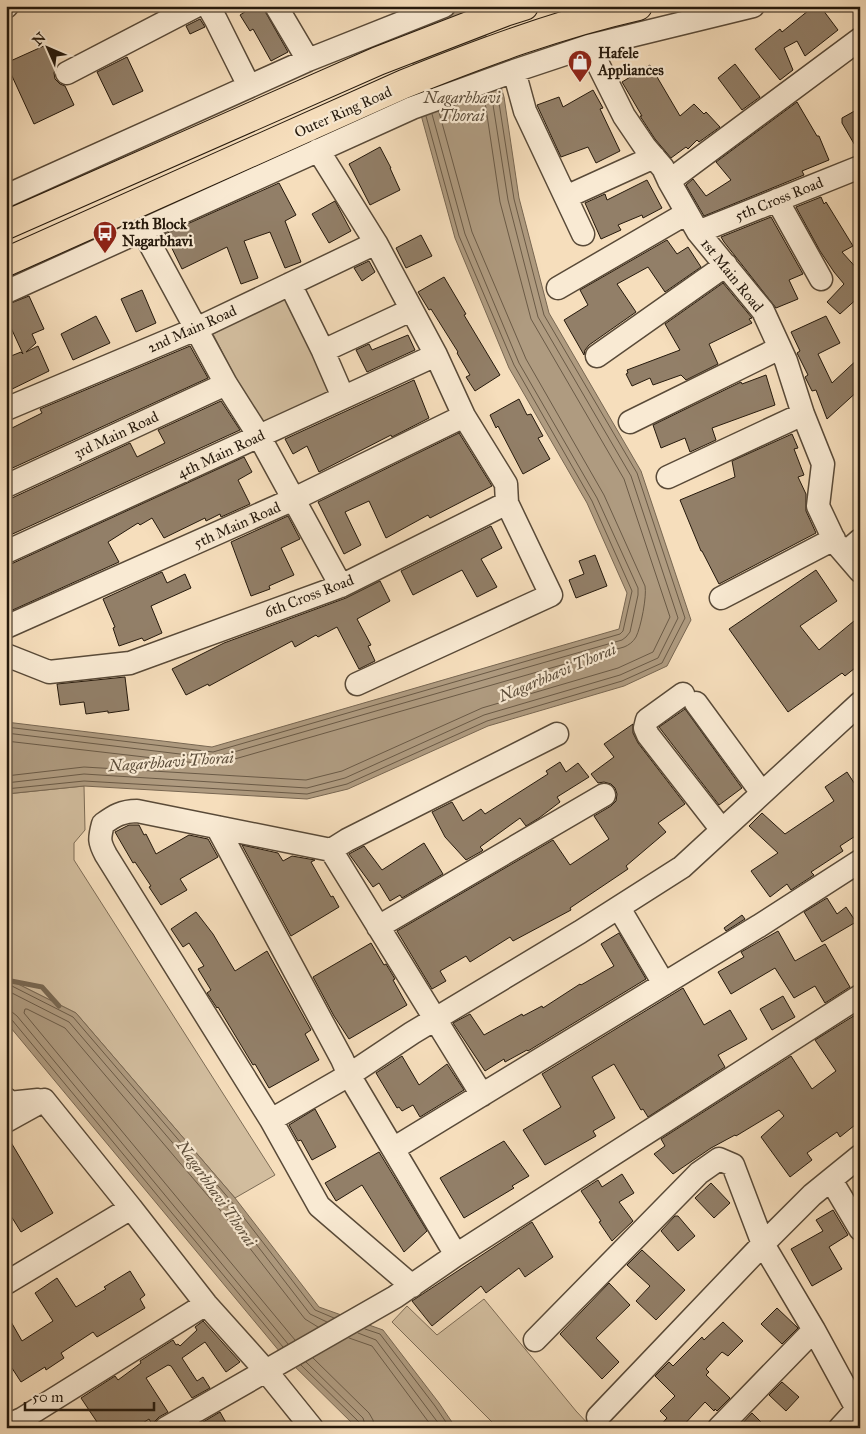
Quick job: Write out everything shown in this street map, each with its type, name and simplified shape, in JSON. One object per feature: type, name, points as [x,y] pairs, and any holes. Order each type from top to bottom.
[{"type":"highway","name":"Outer Ring Road","points":[[6,262],[408,96],[515,41],[638,6]]},
{"type":"highway","points":[[6,225],[406,50],[514,9]]},
{"type":"street","points":[[67,74],[196,6]]},
{"type":"street","points":[[208,6],[250,86]]},
{"type":"street","points":[[276,6],[308,60]]},
{"type":"street","points":[[6,196],[308,60],[444,6]]},
{"type":"street","points":[[6,292],[318,150],[408,96],[507,73],[589,46],[753,6]]},
{"type":"street","points":[[669,180],[860,39]]},
{"type":"street","name":"1st Main Road","points":[[589,46],[624,116],[645,147],[663,168],[693,222],[762,310],[786,361],[803,414],[823,464],[818,506],[846,544],[860,571]]},
{"type":"street","points":[[507,73],[583,234]]},
{"type":"street","points":[[318,150],[376,243],[436,355],[464,416],[506,484],[507,503],[551,595],[356,684]]},
{"type":"street","points":[[566,198],[654,157]]},
{"type":"street","name":"5th Cross Road","points":[[558,288],[693,222],[777,200],[859,170]]},
{"type":"street","points":[[777,200],[821,279]]},
{"type":"street","points":[[143,231],[226,384],[260,436],[341,586]]},
{"type":"street","name":"2nd Main Road","points":[[6,409],[196,329],[376,243]]},
{"type":"street","points":[[597,356],[726,265]]},
{"type":"street","points":[[290,284],[343,397]]},
{"type":"street","points":[[323,351],[412,310]]},
{"type":"street","points":[[630,422],[780,348]]},
{"type":"street","name":"4th Main Road","points":[[6,552],[436,355]]},
{"type":"street","name":"3rd Main Road","points":[[6,486],[226,384]]},
{"type":"street","points":[[668,477],[803,414]]},
{"type":"street","name":"5th Main Road","points":[[6,627],[294,500],[464,416]]},
{"type":"street","name":"6th Cross Road","points":[[6,654],[49,672],[130,663],[341,586],[507,503]]},
{"type":"street","points":[[721,598],[846,544]]},
{"type":"street","points":[[722,830],[648,735],[645,728],[647,720],[690,699],[762,793]]},
{"type":"street","points":[[271,1120],[349,1075],[435,1019],[619,908],[682,867],[860,702]]},
{"type":"street","points":[[403,1291],[319,1206],[271,1120],[106,855],[100,843],[103,824],[126,811],[137,811],[331,850],[347,840],[557,734]]},
{"type":"street","points":[[378,927],[604,795]]},
{"type":"street","points":[[217,828],[349,1075],[456,1255]]},
{"type":"street","points":[[331,850],[482,1095]]},
{"type":"street","points":[[393,1149],[759,926],[860,861]]},
{"type":"street","points":[[619,908],[664,984]]},
{"type":"street","points":[[166,1428],[403,1291],[456,1255],[860,996]]},
{"type":"street","points":[[6,1099],[8,1103],[44,1100]]},
{"type":"street","points":[[6,1121],[44,1100]]},
{"type":"street","points":[[44,1100],[206,1304],[273,1367],[312,1428]]},
{"type":"street","points":[[598,1416],[763,1244],[812,1196],[860,1156]]},
{"type":"street","points":[[535,1340],[699,1173],[719,1159],[733,1165],[763,1244],[858,1407],[840,1428]]},
{"type":"street","points":[[830,1180],[860,1230]]},
{"type":"street","points":[[6,1283],[131,1208]]},
{"type":"street","points":[[18,1424],[206,1304]]},
{"type":"street","points":[[719,1428],[814,1330]]},
{"type":"shaded area","points":[[299,289],[347,382],[261,427],[213,334]]},
{"type":"shaded area","points":[[84,786],[85,830],[74,843],[74,860],[275,1175],[235,1198],[76,1013],[6,978],[6,794]]},
{"type":"shaded area","points":[[484,1299],[592,1428],[498,1428],[392,1322],[407,1306],[437,1335]]},
{"type":"water","name":"Nagarbhavi Thorai","points":[[404,6],[477,6],[504,97],[519,198],[549,313],[641,471],[691,620],[667,666],[624,686],[488,726],[348,789],[307,799],[84,786],[6,794],[6,722],[212,747],[619,629],[627,593],[587,503],[509,368],[455,238],[421,115]]},
{"type":"water","name":"Nagarbhavi Thorai","points":[[6,978],[76,1013],[235,1198],[319,1307],[383,1330],[456,1428],[357,1428],[280,1352],[6,1022]]},
{"type":"building","points":[[254,6],[262,6],[288,52],[271,61],[253,29],[250,31],[240,15]]},
{"type":"building","points":[[814,6],[820,6],[838,30],[805,56],[797,41],[784,48],[793,70],[780,80],[755,49],[780,29],[782,32]]},
{"type":"building","points":[[200,19],[205,27],[190,34],[186,26]]},
{"type":"building","points":[[46,45],[56,66],[55,79],[65,86],[74,105],[34,124],[6,63]]},
{"type":"building","points":[[127,57],[143,91],[113,105],[97,72]]},
{"type":"building","points":[[735,64],[760,97],[742,110],[718,78]]},
{"type":"building","points":[[650,65],[680,116],[694,104],[704,114],[706,112],[720,127],[671,158],[655,139],[640,116],[642,116],[622,82]]},
{"type":"building","points":[[593,90],[603,108],[600,109],[620,151],[596,163],[588,147],[561,157],[537,105],[559,97],[563,107]]},
{"type":"building","points":[[797,102],[817,136],[819,136],[829,160],[802,171],[804,175],[704,216],[686,185],[693,179],[706,196],[731,180],[716,162]]},
{"type":"building","points":[[860,108],[860,154],[842,123],[842,118]]},
{"type":"building","points":[[380,147],[400,190],[370,205],[349,164]]},
{"type":"building","points":[[647,180],[662,208],[643,218],[642,215],[618,225],[621,230],[601,239],[585,203],[605,194],[607,200]]},
{"type":"building","points":[[279,183],[296,215],[285,221],[301,262],[285,268],[270,232],[244,241],[258,278],[241,284],[227,247],[182,269],[165,234]]},
{"type":"building","points":[[821,197],[853,246],[842,252],[860,272],[860,296],[840,314],[827,302],[844,284],[820,251],[796,207]]},
{"type":"building","points":[[335,201],[351,231],[329,243],[312,214]]},
{"type":"building","points":[[771,217],[803,274],[789,280],[798,299],[776,308],[721,237]]},
{"type":"building","points":[[421,235],[432,256],[406,268],[396,248]]},
{"type":"building","points":[[667,240],[677,254],[688,247],[701,267],[665,292],[648,267],[617,284],[636,312],[589,345],[584,355],[564,320],[588,305],[580,290]]},
{"type":"building","points":[[369,261],[375,272],[362,281],[354,268]]},
{"type":"building","points":[[444,277],[500,375],[475,391],[466,377],[470,375],[458,352],[418,292]]},
{"type":"building","points":[[723,283],[752,318],[749,319],[752,323],[709,344],[718,364],[686,380],[681,375],[653,385],[650,378],[632,386],[626,374],[628,373],[627,370],[680,350],[665,324]]},
{"type":"building","points":[[142,290],[156,323],[136,332],[121,299]]},
{"type":"building","points":[[29,296],[44,329],[32,334],[36,343],[26,352],[38,346],[49,371],[6,392],[6,358],[21,352],[23,354],[6,317],[6,305]]},
{"type":"building","points":[[96,316],[110,343],[73,360],[61,334]]},
{"type":"building","points":[[826,316],[840,343],[818,354],[832,383],[860,357],[860,389],[827,419],[816,390],[812,391],[805,377],[808,375],[797,353],[800,351],[791,332]]},
{"type":"building","points":[[408,335],[415,350],[367,372],[356,350],[369,344],[372,350]]},
{"type":"building","points":[[190,346],[208,378],[6,471],[6,431],[42,413],[40,409]]},
{"type":"building","points":[[766,375],[775,405],[712,428],[716,440],[690,452],[685,438],[661,448],[653,425],[741,382],[742,384]]},
{"type":"building","points":[[414,380],[429,418],[319,472],[307,446],[293,454],[285,439]]},
{"type":"building","points":[[519,399],[527,415],[531,414],[543,436],[538,438],[550,459],[523,474],[498,426],[496,428],[490,415]]},
{"type":"building","points":[[221,401],[240,430],[6,537],[6,499],[12,498],[130,443],[137,457],[165,443],[158,430]]},
{"type":"building","points":[[459,433],[492,486],[430,518],[428,515],[386,538],[369,501],[345,512],[361,545],[344,554],[318,502]]},
{"type":"building","points":[[792,434],[798,448],[794,449],[804,475],[798,477],[806,494],[806,511],[816,533],[719,584],[701,551],[680,500],[735,477],[732,461]]},
{"type":"building","points":[[244,457],[252,472],[238,480],[250,504],[221,517],[220,514],[206,521],[205,518],[164,538],[152,518],[140,525],[138,523],[108,542],[119,562],[6,613],[6,565]]},
{"type":"building","points":[[288,516],[300,539],[281,548],[294,575],[269,586],[270,589],[251,596],[231,542]]},
{"type":"building","points":[[491,526],[502,548],[481,559],[497,587],[477,597],[462,570],[413,595],[401,571]]},
{"type":"building","points":[[595,555],[607,586],[576,598],[569,580],[584,574],[579,561]]},
{"type":"building","points":[[816,570],[837,601],[800,626],[819,650],[860,616],[860,664],[845,676],[842,673],[788,712],[729,629]]},
{"type":"building","points":[[162,572],[167,583],[185,574],[191,588],[151,606],[162,633],[144,641],[142,638],[119,646],[113,628],[115,627],[103,599]]},
{"type":"building","points":[[380,581],[390,601],[357,619],[371,645],[368,646],[375,661],[359,669],[337,627],[318,637],[316,635],[295,647],[292,641],[209,686],[208,684],[186,695],[172,669],[224,643],[346,598]]},
{"type":"building","points":[[125,677],[129,710],[86,714],[84,702],[60,705],[57,684]]},
{"type":"building","points":[[685,709],[742,788],[719,805],[659,727]]},
{"type":"building","points":[[633,724],[633,733],[638,743],[685,804],[658,823],[666,832],[626,866],[628,869],[570,908],[571,910],[513,941],[510,937],[470,962],[466,956],[440,971],[446,981],[432,989],[397,931],[553,840],[570,865],[609,839],[594,816],[611,806],[616,801],[617,794],[611,784],[598,783],[591,774],[614,757],[604,744]]},
{"type":"building","points":[[560,762],[566,772],[578,763],[589,777],[557,797],[560,802],[539,818],[526,826],[520,818],[480,847],[482,851],[466,860],[445,837],[432,812],[452,802],[463,821],[481,809],[485,814],[548,774],[546,771]]},
{"type":"building","points":[[847,772],[860,792],[860,833],[840,846],[843,851],[811,872],[814,875],[791,890],[787,884],[770,897],[751,871],[778,853],[749,826],[762,813],[785,834],[834,801],[825,787]]},
{"type":"building","points":[[129,825],[139,825],[156,854],[189,835],[208,839],[218,857],[180,879],[187,890],[161,905],[149,887],[151,886],[135,862],[133,863],[115,832]]},
{"type":"building","points":[[424,843],[443,874],[402,898],[400,895],[390,901],[379,883],[373,887],[349,854],[364,846],[382,870]]},
{"type":"building","points":[[242,845],[278,853],[283,861],[292,856],[315,860],[311,862],[331,897],[333,896],[339,907],[291,936]]},
{"type":"building","points":[[827,898],[837,914],[846,907],[856,922],[822,942],[804,912]]},
{"type":"building","points":[[196,912],[213,934],[235,971],[267,951],[311,1030],[305,1034],[319,1060],[269,1088],[218,1007],[207,993],[211,990],[198,969],[204,966],[189,943],[183,947],[171,929]]},
{"type":"building","points":[[742,915],[745,919],[726,931],[724,928]]},
{"type":"building","points":[[778,931],[795,961],[825,944],[850,987],[825,1003],[815,986],[794,998],[775,968],[731,994],[718,972],[744,957],[741,952]]},
{"type":"building","points":[[619,933],[646,979],[528,1051],[505,1062],[504,1059],[485,1071],[453,1023],[470,1014],[484,1035],[522,1014],[523,1016],[542,1006],[543,1008],[580,984],[614,966],[601,944]]},
{"type":"building","points":[[371,943],[395,979],[393,980],[407,1005],[349,1039],[313,977]]},
{"type":"building","points":[[683,988],[704,1025],[730,1010],[747,1039],[718,1055],[725,1067],[648,1117],[643,1109],[641,1110],[614,1064],[592,1077],[615,1118],[593,1131],[596,1136],[545,1165],[523,1130],[561,1107],[542,1074]]},
{"type":"building","points":[[783,996],[795,1017],[772,1030],[760,1009]]},
{"type":"building","points":[[860,1012],[860,1121],[840,1137],[837,1132],[807,1153],[812,1160],[790,1177],[761,1137],[784,1116],[779,1110],[736,1136],[711,1148],[673,1174],[654,1154],[665,1146],[661,1139],[791,1056],[812,1089],[836,1071],[815,1040]]},
{"type":"building","points":[[402,1056],[419,1085],[447,1064],[464,1090],[420,1117],[413,1105],[402,1111],[399,1107],[397,1108],[376,1073]]},
{"type":"building","points":[[315,1109],[336,1147],[312,1160],[301,1140],[298,1141],[289,1125]]},
{"type":"building","points":[[6,1134],[53,1213],[21,1232],[6,1208]]},
{"type":"building","points":[[504,1141],[529,1176],[512,1186],[514,1188],[464,1218],[440,1178]]},
{"type":"building","points":[[379,1152],[427,1231],[404,1252],[362,1185],[336,1201],[325,1183]]},
{"type":"building","points":[[622,1174],[634,1193],[619,1202],[633,1221],[612,1241],[581,1191],[598,1180],[602,1187]]},
{"type":"building","points":[[711,1183],[730,1203],[714,1218],[695,1198]]},
{"type":"building","points":[[833,1210],[848,1235],[829,1247],[842,1269],[812,1286],[791,1249],[823,1231],[816,1220]]},
{"type":"building","points":[[675,1216],[678,1216],[695,1236],[678,1251],[661,1231]]},
{"type":"building","points":[[532,1222],[553,1257],[525,1277],[519,1268],[486,1293],[481,1286],[432,1326],[412,1301]]},
{"type":"building","points":[[642,1250],[685,1290],[656,1320],[636,1301],[650,1286],[627,1265]]},
{"type":"building","points":[[130,1271],[145,1295],[140,1299],[145,1308],[97,1337],[93,1332],[61,1353],[64,1358],[46,1370],[45,1367],[21,1382],[6,1359],[6,1313],[22,1341],[53,1321],[35,1293],[57,1278],[76,1307],[106,1289],[104,1287]]},
{"type":"building","points":[[609,1283],[630,1305],[596,1338],[619,1362],[602,1379],[560,1334]]},
{"type":"building","points":[[777,1308],[798,1328],[782,1344],[761,1324]]},
{"type":"building","points":[[203,1321],[240,1362],[226,1372],[205,1342],[182,1358],[197,1381],[203,1377],[210,1388],[192,1398],[171,1366],[168,1365],[146,1378],[168,1412],[159,1417],[153,1426],[149,1419],[135,1428],[101,1428],[81,1398],[115,1376],[118,1380],[141,1363],[140,1361],[173,1340],[176,1345],[180,1346],[197,1330],[195,1327]]},
{"type":"building","points":[[723,1322],[743,1341],[728,1356],[722,1352],[706,1369],[709,1372],[706,1375],[730,1398],[717,1411],[715,1409],[714,1411],[705,1402],[681,1428],[658,1428],[667,1418],[660,1411],[675,1396],[655,1376],[669,1362],[673,1366],[702,1337],[704,1340]]},
{"type":"building","points":[[782,1382],[799,1397],[786,1411],[769,1395]]},
{"type":"building","points":[[220,1412],[229,1428],[193,1428]]},
{"type":"building","points":[[752,1413],[767,1428],[738,1428]]},
{"type":"waterway","name":"Nagarbhavi Thorai","points":[[6,980],[42,987],[59,1006]]},
{"type":"place","name":"Hafele Appliances","points":[[580,83]]},
{"type":"place","name":"12th Block Nagarbhavi","points":[[105,254]]}]
